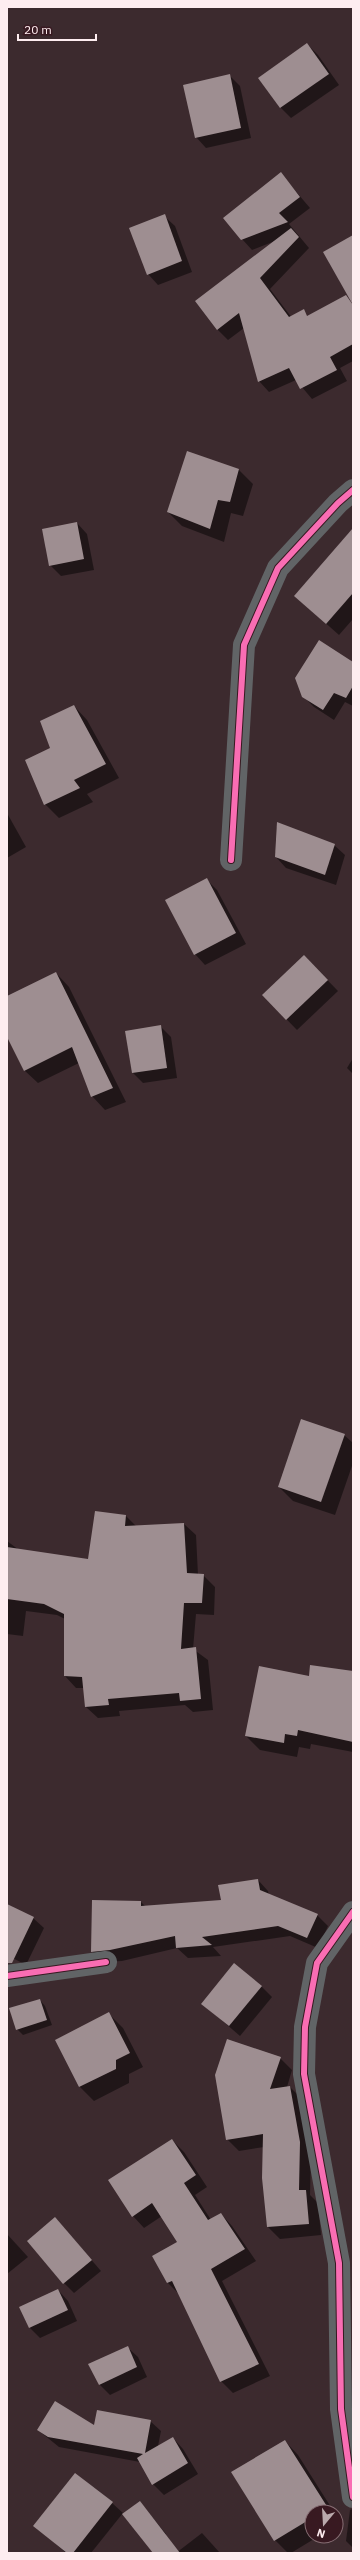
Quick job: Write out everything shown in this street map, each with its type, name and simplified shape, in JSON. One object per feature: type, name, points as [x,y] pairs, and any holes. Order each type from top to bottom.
[{"type":"street","points":[[231,860],[244,645],[278,568],[338,503],[353,490]]},
{"type":"street","points":[[353,1912],[317,1963],[306,2027],[304,2074],[339,2263],[341,2409],[353,2497]]},
{"type":"street","points":[[7,1976],[106,1962]]},
{"type":"building","points":[[307,43],[329,74],[280,108],[258,78]]},
{"type":"building","points":[[230,74],[241,128],[195,138],[183,85]]},
{"type":"building","points":[[281,172],[300,197],[279,213],[288,222],[241,240],[223,218]]},
{"type":"building","points":[[165,214],[182,261],[147,275],[129,228]]},
{"type":"building","points":[[291,228],[299,237],[260,278],[289,317],[304,309],[307,316],[346,295],[353,305],[353,344],[330,357],[337,370],[300,389],[289,368],[258,382],[239,313],[217,330],[195,301]]},
{"type":"building","points":[[353,235],[353,305],[323,252]]},
{"type":"building","points":[[187,451],[239,469],[230,502],[218,500],[210,529],[167,512]]},
{"type":"building","points":[[77,522],[84,559],[49,566],[42,529]]},
{"type":"building","points":[[353,528],[353,593],[326,624],[294,596]]},
{"type":"building","points":[[319,640],[353,662],[353,686],[346,698],[334,693],[323,710],[302,697],[295,678]]},
{"type":"building","points":[[74,705],[106,764],[74,780],[80,788],[44,805],[25,760],[50,748],[40,721]]},
{"type":"building","points":[[277,822],[335,844],[325,875],[275,857]]},
{"type":"building","points":[[207,878],[236,933],[194,955],[165,900]]},
{"type":"building","points":[[304,955],[328,980],[286,1020],[262,995]]},
{"type":"building","points":[[56,972],[113,1088],[91,1097],[72,1047],[24,1071],[7,1037],[7,996]]},
{"type":"building","points":[[161,1025],[167,1068],[132,1073],[125,1031]]},
{"type":"building","points":[[301,1419],[345,1434],[321,1502],[278,1487]]},
{"type":"building","points":[[95,1511],[126,1515],[125,1526],[184,1523],[187,1573],[204,1574],[202,1603],[184,1603],[181,1649],[196,1647],[201,1699],[180,1701],[179,1693],[108,1699],[109,1705],[85,1707],[82,1677],[64,1676],[64,1614],[44,1604],[7,1599],[7,1547],[88,1559]]},
{"type":"building","points":[[310,1665],[353,1671],[353,1742],[298,1730],[297,1736],[285,1734],[284,1743],[245,1736],[259,1666],[309,1676]]},
{"type":"building","points":[[258,1879],[260,1890],[318,1914],[307,1938],[278,1926],[202,1937],[212,1945],[176,1948],[175,1936],[110,1950],[91,1952],[92,1900],[141,1901],[141,1906],[221,1900],[218,1885]]},
{"type":"building","points":[[7,1904],[34,1917],[12,1963],[7,1963]]},
{"type":"building","points":[[234,1963],[262,1986],[229,2026],[201,2004]]},
{"type":"building","points":[[40,1999],[47,2020],[16,2030],[9,2008]]},
{"type":"building","points":[[109,2012],[130,2053],[116,2060],[116,2069],[79,2087],[55,2040]]},
{"type":"building","points":[[227,2039],[281,2057],[270,2089],[290,2086],[300,2142],[299,2190],[306,2190],[309,2224],[267,2227],[262,2178],[263,2134],[226,2140],[215,2075]]},
{"type":"building","points":[[172,2139],[196,2175],[184,2183],[208,2220],[221,2213],[245,2249],[211,2269],[259,2364],[220,2382],[172,2281],[167,2283],[152,2256],[177,2242],[152,2203],[132,2217],[108,2180]]},
{"type":"building","points":[[55,2217],[92,2260],[63,2284],[27,2241]]},
{"type":"building","points":[[58,2289],[68,2310],[29,2328],[19,2307]]},
{"type":"building","points":[[128,2346],[137,2367],[99,2385],[88,2364]]},
{"type":"building","points":[[55,2401],[94,2425],[97,2410],[151,2420],[145,2453],[173,2437],[188,2463],[152,2485],[137,2458],[143,2454],[48,2437],[37,2430]]},
{"type":"building","points":[[285,2440],[325,2504],[304,2504],[304,2523],[274,2541],[231,2472]]},
{"type":"building","points":[[75,2473],[113,2502],[73,2553],[67,2553],[33,2526]]},
{"type":"building","points":[[140,2501],[180,2553],[153,2553],[122,2514]]},
{"type":"cycle path","points":[[231,860],[244,645],[278,568],[338,503],[353,490]]},
{"type":"cycle path","points":[[353,1912],[317,1963],[305,2027],[304,2074],[339,2263],[341,2409],[353,2497]]},
{"type":"cycle path","points":[[7,1976],[106,1962]]}]
